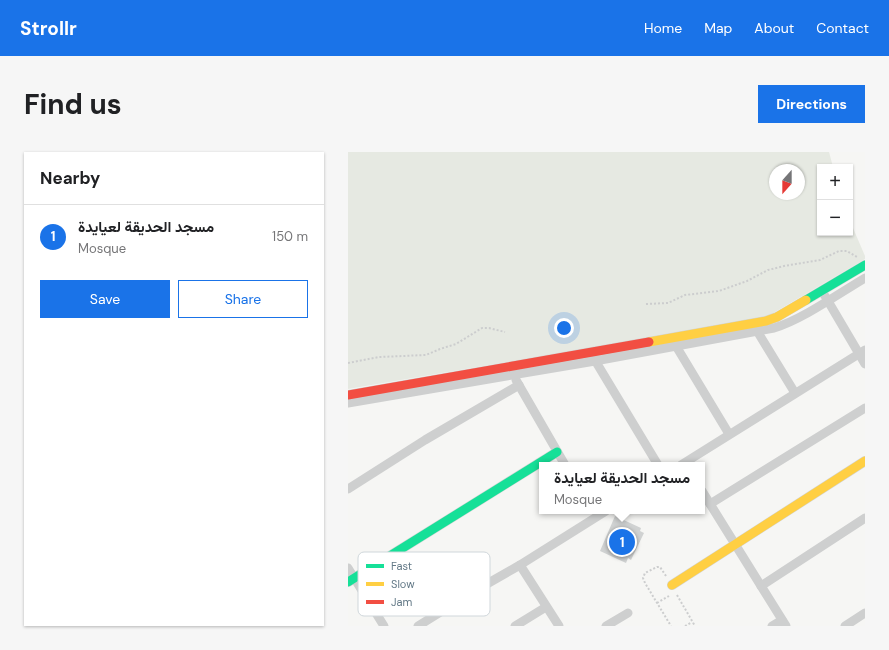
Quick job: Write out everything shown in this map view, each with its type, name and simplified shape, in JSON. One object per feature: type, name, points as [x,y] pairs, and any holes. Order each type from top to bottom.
[{"type":"street","points":[[755,327],[777,318],[822,291],[863,262]]},
{"type":"street","points":[[348,403],[510,371],[589,351],[674,341],[755,327],[783,325],[828,301],[865,278]]},
{"type":"street","points":[[822,291],[862,352],[865,364]]},
{"type":"street","points":[[755,327],[795,393]]},
{"type":"street","points":[[348,395],[510,371],[595,361],[674,341]]},
{"type":"street","points":[[674,341],[729,434]]},
{"type":"street","points":[[589,351],[656,462]]},
{"type":"street","points":[[687,462],[729,434],[862,352]]},
{"type":"street","points":[[510,371],[563,462]]},
{"type":"street","points":[[348,489],[425,440],[519,385]]},
{"type":"street","points":[[710,504],[865,408]]},
{"type":"street","points":[[541,462],[557,452]]},
{"type":"street","points":[[674,589],[735,544],[865,461]]},
{"type":"street","points":[[396,552],[539,463]]},
{"type":"street","points":[[705,496],[784,623],[772,626]]},
{"type":"street","points":[[490,582],[520,565],[595,514]]},
{"type":"street","points":[[761,586],[865,518]]},
{"type":"street","points":[[520,565],[558,626]]},
{"type":"street","points":[[348,568],[351,580],[358,590]]},
{"type":"street","points":[[515,626],[546,607]]},
{"type":"street","points":[[606,626],[628,613]]},
{"type":"street","points":[[844,626],[865,613]]},
{"type":"street","points":[[377,616],[384,626]]},
{"type":"street","points":[[418,626],[434,616]]},
{"type":"path","points":[[646,304],[668,303],[686,295],[719,291],[747,281],[768,270],[820,260],[839,252],[847,251],[863,262]]},
{"type":"path","points":[[348,363],[379,357],[426,355],[456,344],[482,328],[505,332]]},
{"type":"path","points":[[672,626],[645,583],[644,574],[659,567],[674,589],[695,626]]},
{"type":"path","points":[[657,603],[674,589]]},
{"type":"path","points":[[686,626],[692,622]]},
{"type":"shaded area","points":[[348,152],[829,152],[832,164],[817,164],[817,236],[853,236],[853,228],[865,259],[765,318],[348,389]]},
{"type":"building","points":[[615,516],[641,528],[640,531],[644,533],[631,560],[628,558],[626,563],[600,551]]},
{"type":"traffic: fast","points":[[806,300],[865,265]]},
{"type":"traffic: fast","points":[[541,462],[557,452]]},
{"type":"traffic: fast","points":[[396,552],[539,463]]},
{"type":"traffic: fast","points":[[348,582],[358,576]]},
{"type":"traffic: slow","points":[[649,342],[766,321],[777,317],[806,300]]},
{"type":"traffic: slow","points":[[672,585],[865,461]]},
{"type":"traffic: jam","points":[[348,395],[649,342]]},
{"type":"place","name":"مسجد الحديقة لعيايدة","points":[[622,542]]}]
